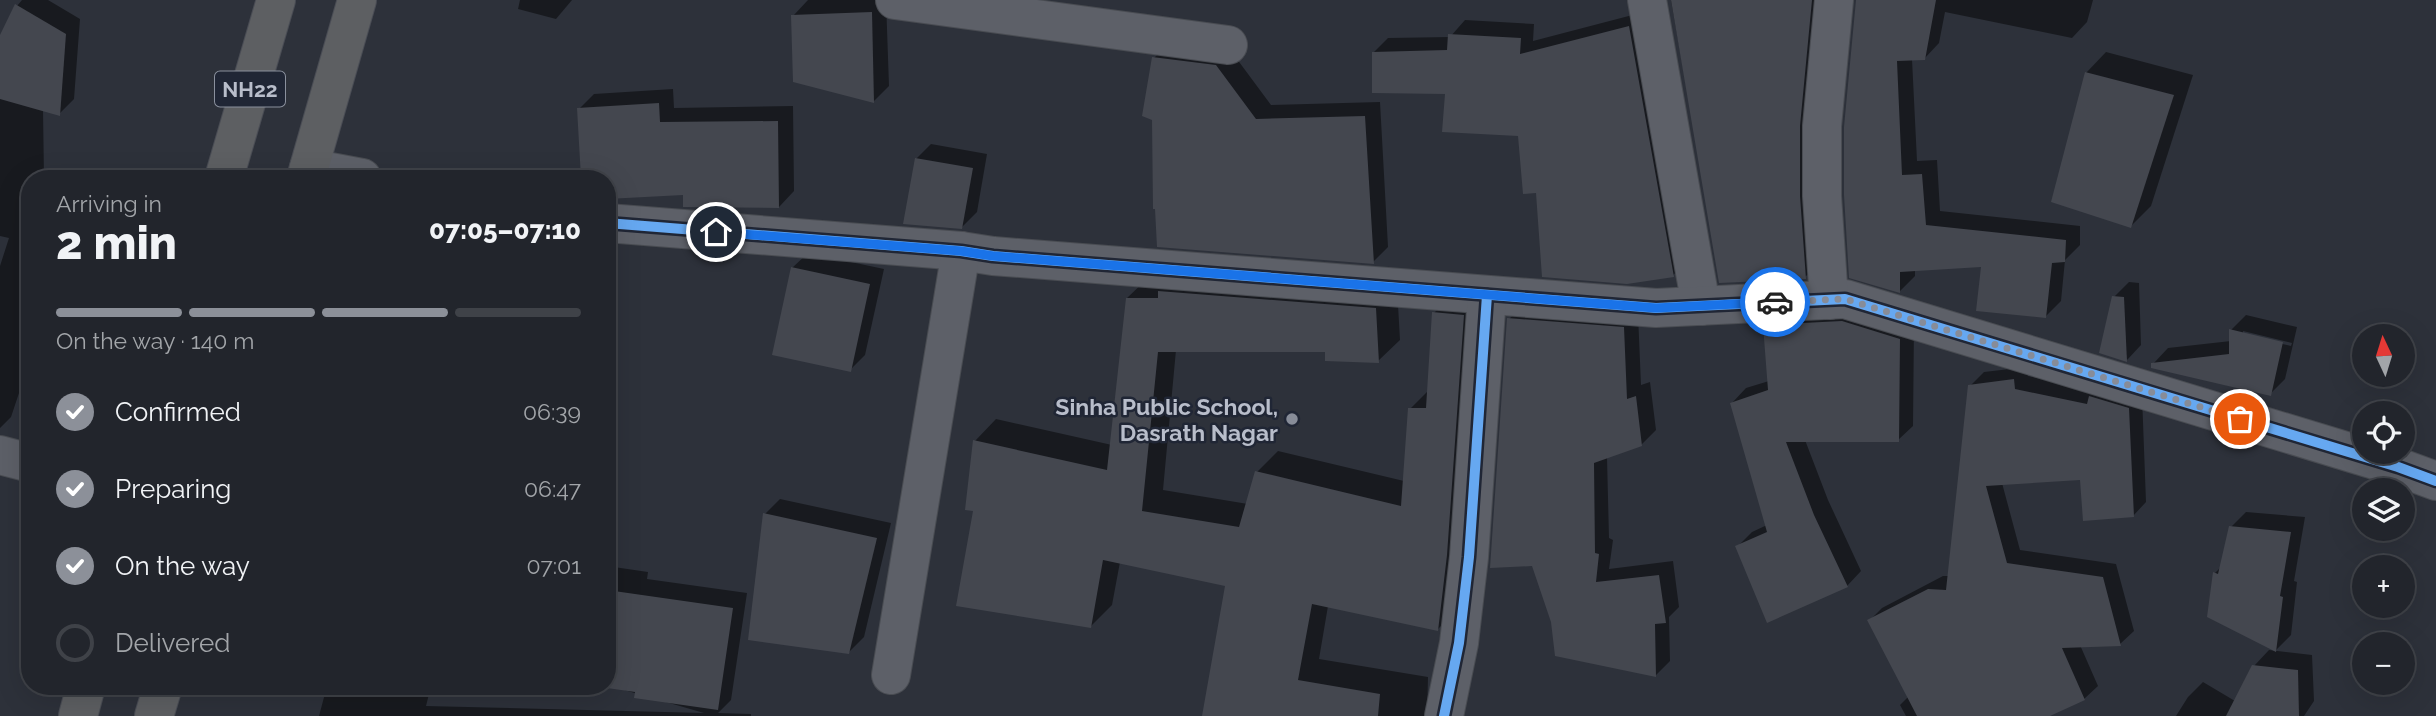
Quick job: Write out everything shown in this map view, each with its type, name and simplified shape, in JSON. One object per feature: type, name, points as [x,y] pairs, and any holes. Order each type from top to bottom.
[{"type":"highway","name":"NH22","points":[[226,170],[276,0]]},
{"type":"highway","points":[[309,170],[357,0]]},
{"type":"highway","points":[[78,716],[84,695]]},
{"type":"highway","points":[[154,716],[160,695]]},
{"type":"street","points":[[895,0],[1228,46]]},
{"type":"street","points":[[1647,0],[1700,306]]},
{"type":"street","points":[[1829,300],[1822,196],[1822,126],[1835,0]]},
{"type":"street","points":[[616,224],[1656,308],[1845,299],[2398,467],[2436,481]]},
{"type":"street","points":[[891,676],[961,251]]},
{"type":"street","points":[[1444,716],[1459,643],[1469,557],[1487,295]]},
{"type":"street","points":[[0,455],[21,461]]},
{"type":"building","points":[[1671,0],[1812,0],[1800,126],[1800,196],[1806,279],[1719,283]]},
{"type":"building","points":[[1856,0],[1936,0],[1925,60],[1897,61],[1902,175],[1922,174],[1926,225],[2066,240],[2065,262],[2052,263],[2046,318],[1976,311],[1981,267],[1900,272],[1900,293],[1849,278],[1844,195],[1844,127]]},
{"type":"building","points":[[15,4],[66,34],[60,116],[0,99],[0,35]]},
{"type":"building","points":[[872,12],[874,103],[793,82],[791,15]]},
{"type":"building","points":[[1629,26],[1674,277],[1627,284],[1542,277],[1536,193],[1523,194],[1518,136],[1442,132],[1445,94],[1372,93],[1372,52],[1447,50],[1448,34],[1521,38],[1520,54]]},
{"type":"building","points":[[1152,57],[1216,65],[1256,119],[1365,116],[1374,264],[1157,247],[1153,209],[1152,120],[1142,116]]},
{"type":"building","points":[[2085,72],[2174,95],[2131,228],[2051,202]]},
{"type":"building","points":[[659,103],[660,122],[778,121],[779,208],[683,207],[683,195],[616,199],[616,170],[581,170],[577,108]]},
{"type":"building","points":[[915,158],[973,168],[962,229],[903,224]]},
{"type":"building","points":[[791,267],[870,284],[851,372],[772,355]]},
{"type":"building","points":[[1158,291],[1376,308],[1379,363],[1325,361],[1325,352],[1158,352],[1142,511],[1239,527],[1255,471],[1401,506],[1408,408],[1426,408],[1432,312],[1464,315],[1447,555],[1438,631],[1312,604],[1298,680],[1380,694],[1378,716],[1202,716],[1225,586],[1103,560],[1091,628],[956,606],[973,511],[965,510],[973,440],[1107,470],[1126,298],[1158,298]]},
{"type":"building","points":[[2112,296],[2124,297],[2127,362],[2099,353]]},
{"type":"building","points":[[1507,318],[1624,327],[1627,399],[1636,396],[1642,446],[1594,463],[1595,553],[1599,554],[1596,582],[1659,575],[1666,623],[1655,624],[1656,677],[1555,656],[1551,622],[1532,566],[1490,568]]},
{"type":"building","points":[[1842,321],[1900,339],[1899,442],[1786,442],[1814,515],[1848,587],[1767,623],[1735,546],[1767,532],[1730,403],[1768,390],[1763,325]]},
{"type":"building","points":[[2229,329],[2283,342],[2271,396],[2151,368],[2151,363],[2229,354]]},
{"type":"building","points":[[2014,379],[2015,389],[2087,404],[2089,396],[2129,408],[2134,517],[2083,521],[2080,480],[1986,486],[2007,563],[2103,577],[2121,646],[2062,648],[2085,700],[2050,716],[1917,716],[1867,620],[1928,589],[1946,590],[1968,385]]},
{"type":"building","points":[[763,513],[877,538],[849,654],[748,640]]},
{"type":"building","points":[[2229,526],[2291,532],[2280,596],[2283,597],[2276,652],[2207,617],[2213,572],[2218,574]]},
{"type":"building","points":[[616,591],[733,608],[718,710],[634,698],[635,692],[616,689]]},
{"type":"building","points":[[2252,665],[2298,670],[2299,716],[2226,716]]},
{"type":"cycle path","points":[[616,224],[1656,308],[1845,299],[2398,467],[2436,481]]},
{"type":"cycle path","points":[[1444,716],[1459,643],[1469,557],[1487,295]]},
{"type":"way so far","points":[[1775,302],[1845,299],[2240,419]]},
{"type":"place","name":"Sinha Public School, Dasrath Nagar","points":[[1292,419]]},
{"type":"route","points":[[716,232],[1656,308],[1775,302]]}]
